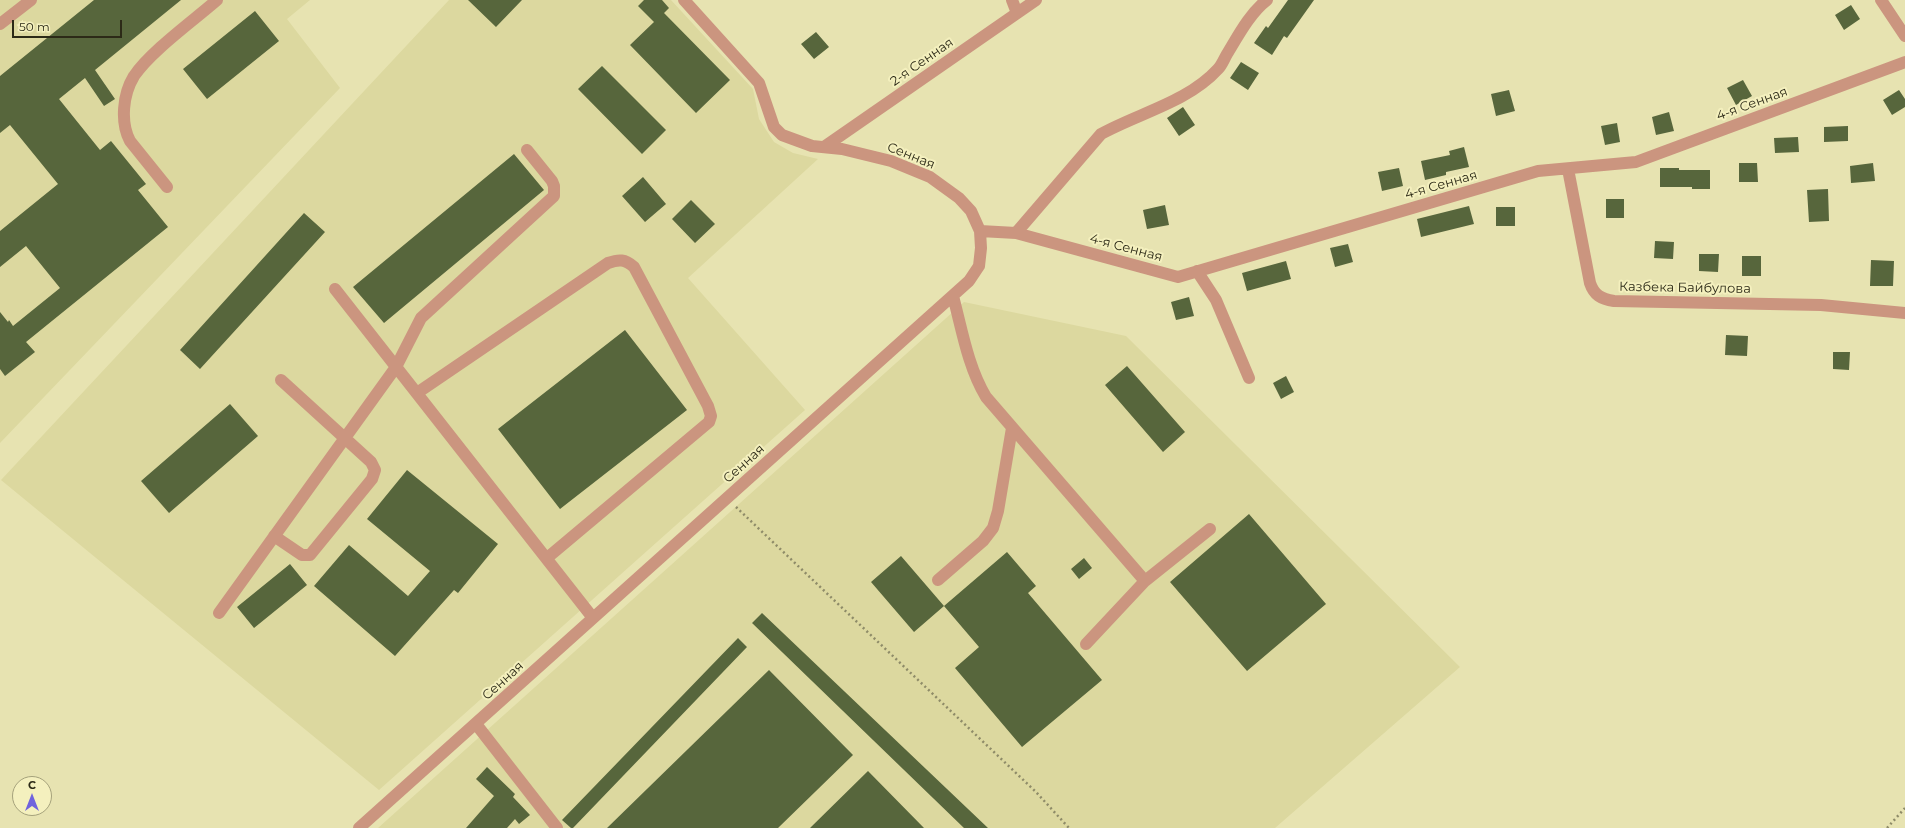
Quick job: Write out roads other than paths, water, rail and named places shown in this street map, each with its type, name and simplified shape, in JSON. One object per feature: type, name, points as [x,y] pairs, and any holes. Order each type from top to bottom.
[{"type":"street","points":[[0,24],[31,0]]},
{"type":"street","points":[[167,187],[126,133],[124,112],[127,94],[133,78],[146,62],[217,0]]},
{"type":"street","name":"Сенная","points":[[359,828],[954,296],[969,282],[979,266],[981,248],[980,231],[971,211],[959,198],[930,177],[891,161],[824,147],[812,146],[782,135],[774,127],[759,83],[684,0]]},
{"type":"street","points":[[1012,0],[1017,13]]},
{"type":"street","name":"2-я Сенная","points":[[824,147],[1036,0]]},
{"type":"street","points":[[1016,234],[1101,134],[1119,124],[1180,97],[1208,79],[1219,68],[1258,8],[1267,0]]},
{"type":"street","points":[[1881,0],[1905,36]]},
{"type":"street","name":"4-я Сенная","points":[[980,231],[1016,234],[1178,277],[1538,172],[1636,162],[1905,62]]},
{"type":"street","points":[[219,613],[396,367],[421,318],[554,196],[554,186],[552,181],[527,150]]},
{"type":"street","name":"Казбека Байбулова","points":[[1568,169],[1590,283],[1593,292],[1600,298],[1614,301],[1821,304],[1905,312]]},
{"type":"street","points":[[417,393],[608,263],[617,260],[627,260],[634,267],[708,406],[711,416],[706,426],[546,558]]},
{"type":"street","points":[[1197,271],[1216,300],[1249,378]]},
{"type":"street","points":[[335,289],[593,618]]},
{"type":"street","points":[[954,296],[977,382],[986,397],[1145,581]]},
{"type":"street","points":[[274,536],[302,556],[310,555],[372,479],[375,470],[374,466],[281,380]]},
{"type":"street","points":[[938,580],[983,542],[993,528],[998,511],[1012,428]]},
{"type":"street","points":[[1086,644],[1145,581],[1210,529]]},
{"type":"street","points":[[476,724],[554,825]]}]
